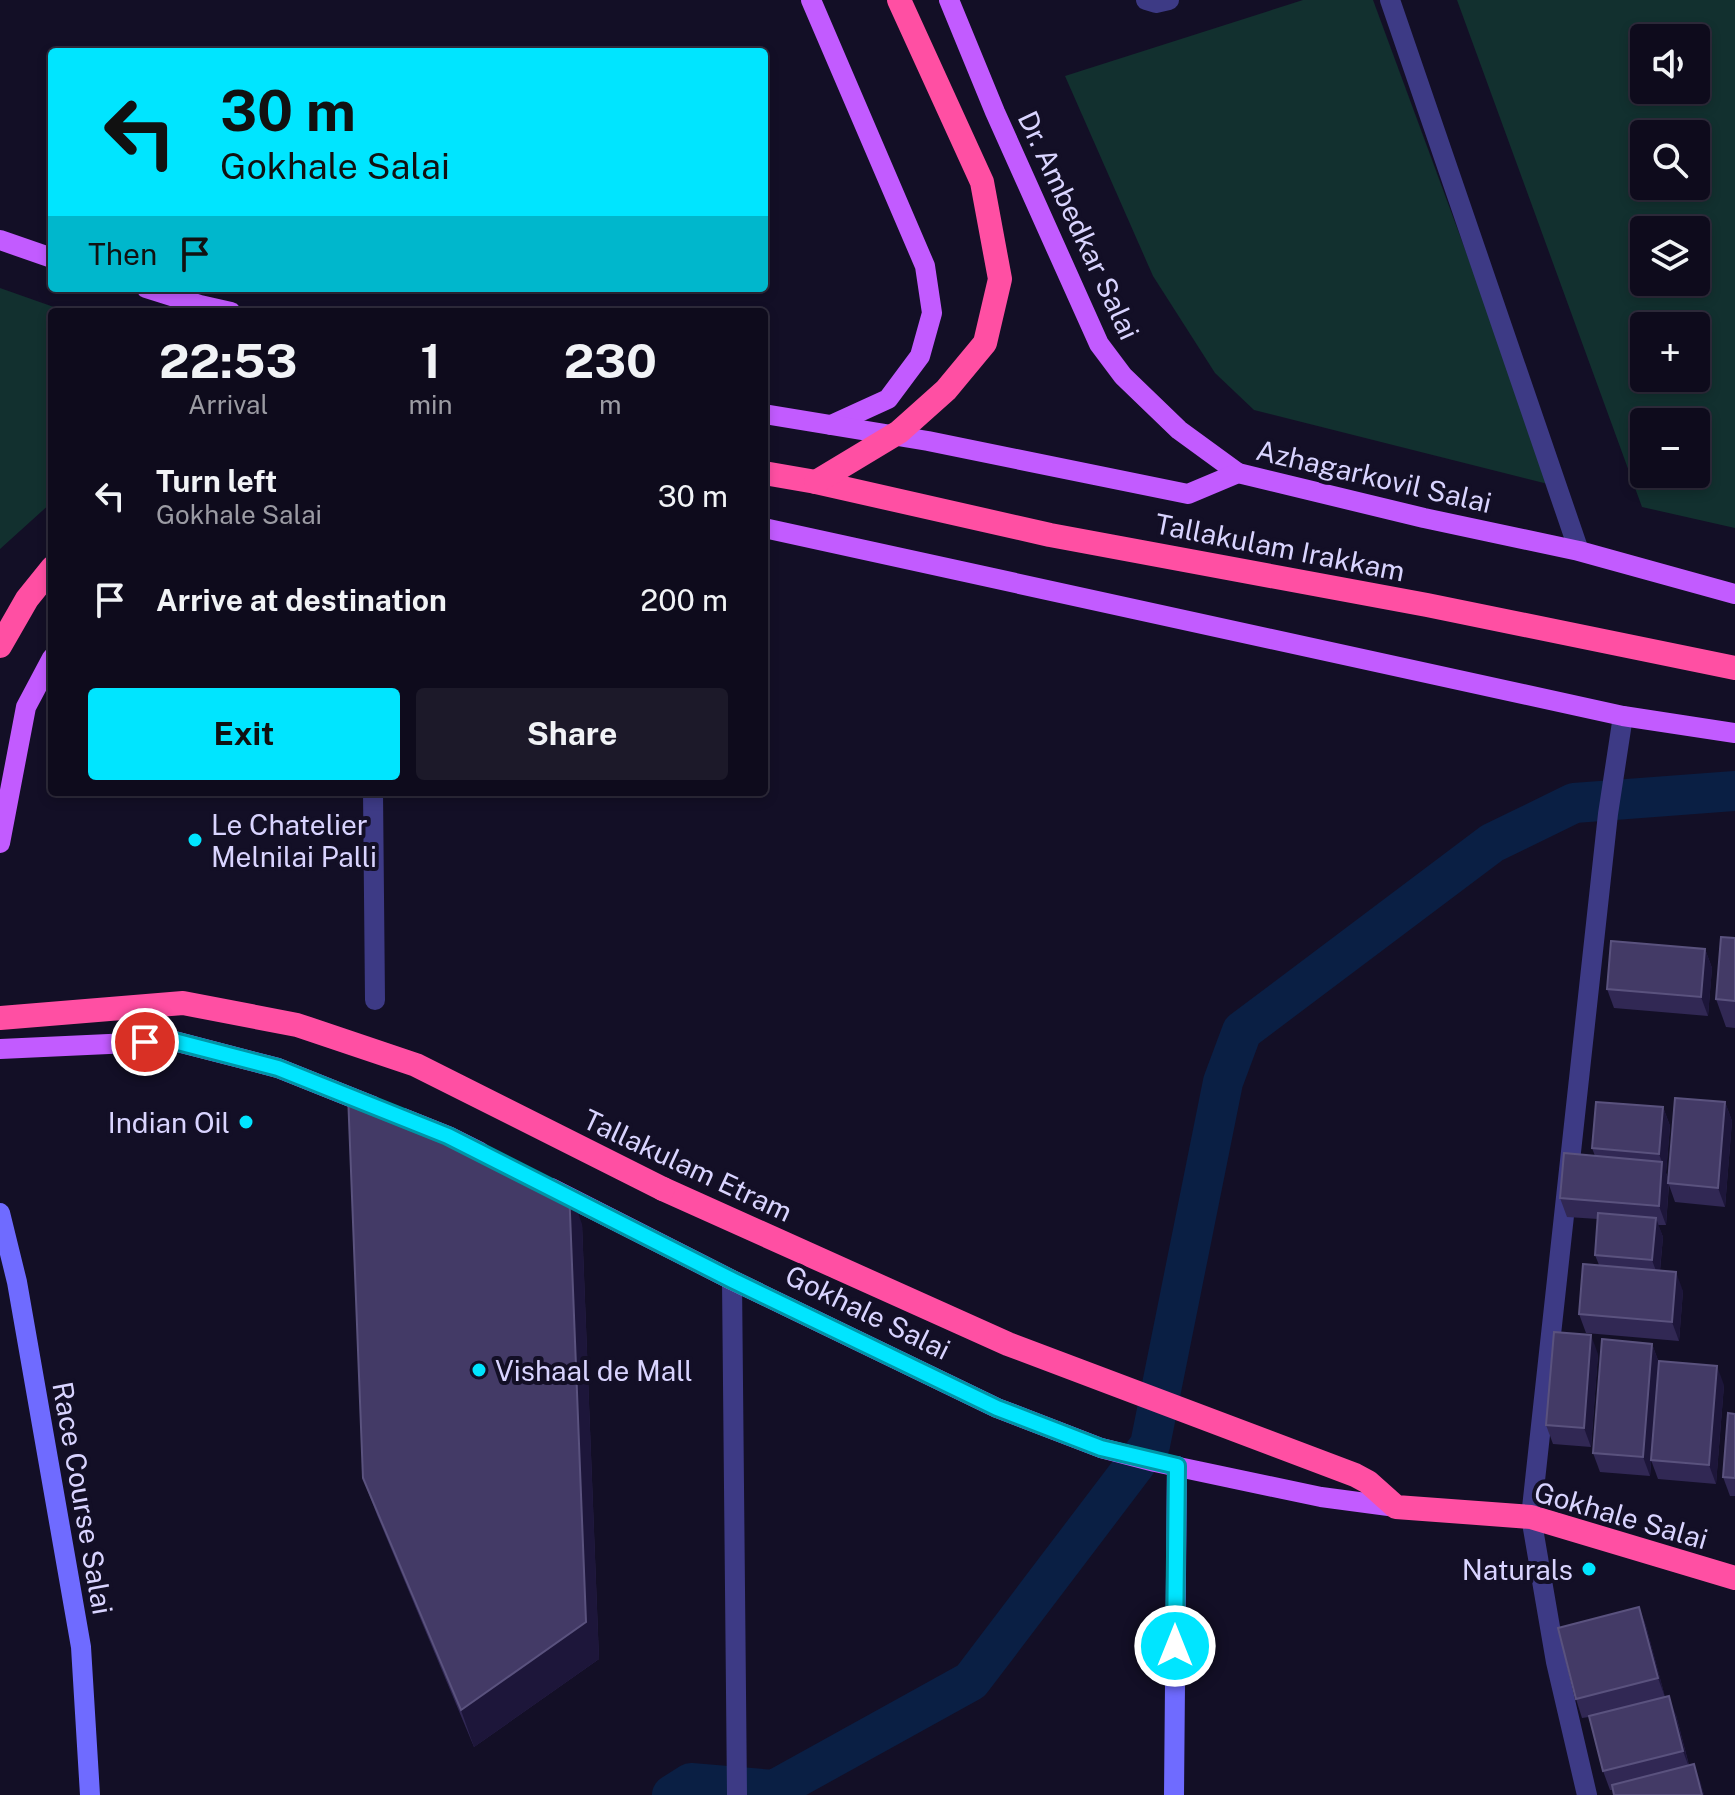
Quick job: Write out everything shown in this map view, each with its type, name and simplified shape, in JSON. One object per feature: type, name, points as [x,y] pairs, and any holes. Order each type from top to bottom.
[{"type":"highway","points":[[816,482],[899,432],[946,390],[985,343],[1000,279],[982,182],[899,0]]},
{"type":"highway","name":"Tallakulam Irakkam","points":[[768,474],[1050,535],[1427,605],[1735,668]]},
{"type":"highway","points":[[0,646],[27,599],[48,573]]},
{"type":"highway","name":"Tallakulam Etram","points":[[0,1018],[183,1003],[297,1025],[416,1065],[663,1189],[1008,1344],[1334,1466],[1368,1482],[1396,1507]]},
{"type":"highway","name":"Gokhale Salai","points":[[1396,1507],[1531,1517],[1735,1578]]},
{"type":"main road","points":[[811,0],[925,266],[932,313],[920,356],[888,399],[831,425]]},
{"type":"main road","name":"Dr. Ambedkar Salai","points":[[949,0],[995,112],[1099,344],[1123,376],[1179,430],[1238,473]]},
{"type":"main road","points":[[0,240],[48,257]]},
{"type":"main road","points":[[159,292],[213,308]]},
{"type":"main road","name":"Azhagarkovil Salai","points":[[768,415],[928,441],[1188,494],[1238,473],[1579,551],[1735,594]]},
{"type":"main road","points":[[768,529],[1623,716],[1735,733]]},
{"type":"main road","points":[[0,843],[26,707],[48,666]]},
{"type":"main road","points":[[0,1006],[3,1019],[0,1036]]},
{"type":"main road","points":[[0,1049],[174,1041],[278,1068],[448,1136],[491,1157]]},
{"type":"main road","name":"Gokhale Salai","points":[[533,1179],[732,1280],[997,1408],[1101,1448],[1321,1497],[1396,1507]]},
{"type":"street","points":[[1146,0],[1156,3],[1169,0]]},
{"type":"street","points":[[1390,0],[1579,551]]},
{"type":"street","points":[[1587,1795],[1556,1662],[1531,1517],[1608,814],[1623,716]]},
{"type":"street","points":[[373,796],[375,1000]]},
{"type":"street","name":"Race Course Salai","points":[[0,1213],[17,1282],[81,1647],[90,1795]]},
{"type":"street","points":[[732,1280],[737,1795]]},
{"type":"street","points":[[1174,1795],[1177,1466]]},
{"type":"green space","points":[[1303,0],[1373,0],[1552,485],[1254,410],[1215,373],[1153,276],[1065,76]]},
{"type":"green space","points":[[1457,0],[1735,0],[1735,528],[1642,507],[1635,488],[1710,488],[1710,408],[1630,408],[1630,474]]},
{"type":"green space","points":[[0,288],[57,308],[48,308],[48,506],[0,549]]},
{"type":"building","points":[[1721,937],[1735,938],[1735,1001],[1716,999]]},
{"type":"building","points":[[1611,941],[1705,949],[1701,997],[1607,989]]},
{"type":"building","name":"Vishaal de Mall","points":[[348,1094],[569,1188],[586,1622],[461,1710],[363,1478]]},
{"type":"building","points":[[1675,1098],[1725,1102],[1718,1188],[1668,1183]]},
{"type":"building","points":[[1596,1102],[1663,1107],[1659,1154],[1592,1148]]},
{"type":"building","points":[[1564,1153],[1662,1162],[1659,1206],[1560,1198]]},
{"type":"building","points":[[1598,1213],[1656,1218],[1652,1260],[1595,1255]]},
{"type":"building","points":[[1583,1264],[1676,1272],[1672,1322],[1579,1314]]},
{"type":"building","points":[[1554,1332],[1591,1335],[1584,1428],[1546,1425]]},
{"type":"building","points":[[1602,1339],[1652,1344],[1643,1457],[1593,1453]]},
{"type":"building","points":[[1659,1361],[1717,1366],[1709,1465],[1651,1460]]},
{"type":"building","points":[[1728,1413],[1735,1414],[1735,1478],[1723,1477]]},
{"type":"building","points":[[1639,1607],[1658,1678],[1576,1699],[1558,1628]]},
{"type":"building","points":[[1669,1696],[1683,1751],[1603,1771],[1589,1716]]},
{"type":"building","points":[[1694,1764],[1702,1795],[1614,1795],[1612,1785]]},
{"type":"waterway","points":[[672,1795],[691,1783],[774,1790],[971,1681],[1150,1445],[1223,1082],[1242,1031],[1492,843],[1574,803],[1735,791]]},
{"type":"place","name":"Le Chatelier Melnilai Palli","points":[[195,840]]},
{"type":"place","name":"Indian Oil","points":[[246,1122]]},
{"type":"place","name":"Vishaal de Mall","points":[[479,1370]]},
{"type":"place","name":"Naturals","points":[[1589,1569]]},
{"type":"route","points":[[145,1042],[174,1041],[278,1068],[448,1136],[732,1280],[997,1408],[1101,1448],[1177,1466],[1175,1646]]}]
